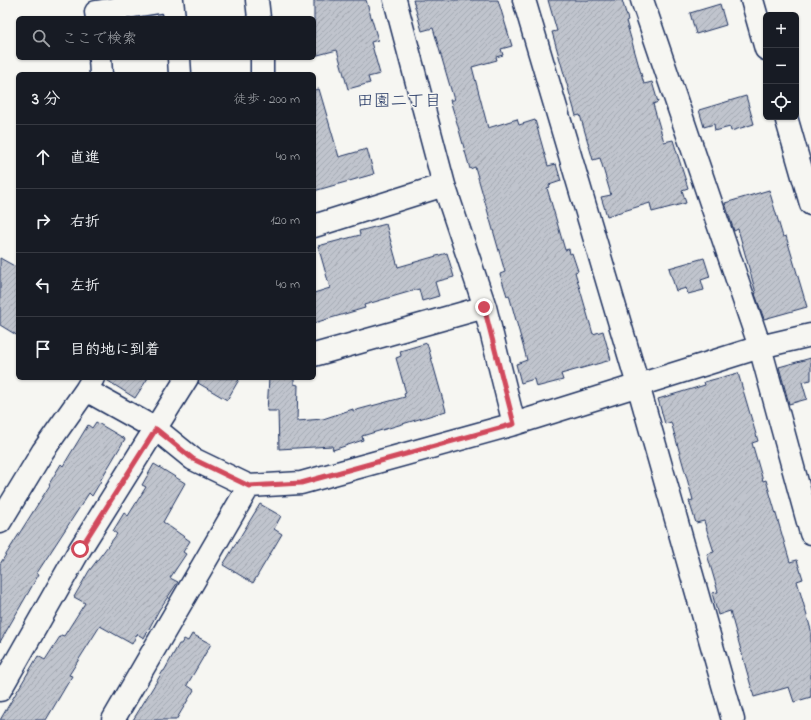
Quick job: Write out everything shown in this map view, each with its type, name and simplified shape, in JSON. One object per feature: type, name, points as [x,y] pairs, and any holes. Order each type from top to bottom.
[{"type":"street","points":[[97,16],[96,12],[172,0],[174,16]]},
{"type":"street","points":[[257,0],[259,16]]},
{"type":"street","points":[[395,0],[444,185],[484,307],[514,424]]},
{"type":"street","points":[[524,0],[638,385],[733,720]]},
{"type":"street","points":[[642,0],[760,347],[811,534]]},
{"type":"street","points":[[752,0],[766,48]]},
{"type":"street","points":[[100,60],[102,72]]},
{"type":"street","points":[[179,60],[180,72]]},
{"type":"street","points":[[262,60],[262,72]]},
{"type":"street","points":[[787,120],[811,204]]},
{"type":"street","points":[[316,225],[444,185]]},
{"type":"street","points":[[316,354],[484,307]]},
{"type":"street","points":[[0,522],[43,451],[90,384],[156,429],[193,459],[249,486],[301,483],[514,424],[760,347],[811,335]]},
{"type":"street","points":[[0,690],[80,549],[186,380]]},
{"type":"street","points":[[113,720],[249,486]]},
{"type":"building","points":[[314,0],[366,0],[378,40],[371,42],[380,74],[368,77],[370,83],[348,89],[337,50],[316,55],[316,16],[314,16]]},
{"type":"building","points":[[413,0],[498,0],[512,46],[501,49],[503,55],[496,57],[497,60],[472,67],[488,128],[517,119],[519,125],[535,120],[548,166],[556,164],[561,181],[549,185],[550,187],[547,188],[565,250],[569,249],[570,254],[572,253],[578,271],[575,272],[593,334],[603,331],[611,360],[561,374],[563,380],[536,387],[534,379],[521,383],[516,364],[527,360],[509,295],[507,296],[500,274],[505,272],[475,167],[470,169],[450,100],[454,100],[433,28],[422,31]]},
{"type":"building","points":[[548,0],[622,0],[628,20],[626,21],[644,84],[652,82],[658,102],[653,104],[664,142],[673,140],[688,188],[682,190],[686,203],[652,212],[650,203],[607,216],[601,197],[611,195],[600,158],[593,160],[580,115],[576,116],[552,32],[557,31]]},
{"type":"building","points":[[720,4],[726,25],[696,34],[690,13]]},
{"type":"building","points":[[319,89],[339,157],[367,149],[374,174],[316,190],[316,90]]},
{"type":"building","points":[[746,96],[754,124],[731,131],[730,127],[715,131],[714,124],[704,127],[699,110]]},
{"type":"building","points":[[769,190],[783,237],[786,236],[807,307],[764,319],[755,294],[756,293],[738,229],[734,231],[725,203]]},
{"type":"building","points":[[386,224],[398,267],[447,253],[454,277],[435,282],[439,296],[422,301],[419,289],[364,305],[365,308],[316,322],[316,292],[330,288],[318,246],[360,235],[359,231]]},
{"type":"building","points":[[0,258],[16,267],[16,335],[0,325]]},
{"type":"building","points":[[704,258],[710,277],[701,280],[704,290],[688,294],[686,288],[676,291],[669,268]]},
{"type":"building","points":[[427,343],[446,411],[362,436],[363,440],[333,450],[332,446],[279,449],[278,411],[267,411],[269,380],[294,380],[294,384],[298,385],[297,421],[323,419],[353,409],[353,411],[405,397],[404,394],[406,393],[396,358],[401,356],[400,351]]},
{"type":"building","points":[[811,358],[811,380],[802,382],[807,399],[789,404],[779,367]]},
{"type":"building","points":[[738,373],[758,441],[752,443],[763,481],[766,480],[790,562],[797,560],[803,579],[797,581],[811,630],[811,697],[794,702],[789,687],[754,697],[730,611],[718,615],[712,593],[718,592],[707,554],[714,552],[704,521],[696,523],[689,501],[693,500],[671,422],[665,424],[658,399],[705,385],[704,382]]},
{"type":"building","points":[[107,380],[147,380],[135,398]]},
{"type":"building","points":[[199,380],[239,380],[227,400],[198,383]]},
{"type":"building","points":[[96,422],[125,439],[92,496],[89,493],[37,573],[39,574],[0,642],[0,564],[50,485],[49,484],[61,464],[63,466],[88,425],[92,428]]},
{"type":"building","points":[[154,464],[185,483],[163,522],[190,541],[183,552],[186,554],[170,578],[178,582],[159,610],[144,638],[137,634],[132,644],[100,626],[69,675],[72,676],[46,720],[0,720],[38,656],[45,660],[61,635],[64,636],[85,603],[74,597],[89,571],[117,534],[113,531],[124,513],[128,516],[146,487],[142,485]]},
{"type":"building","points":[[260,504],[281,516],[274,529],[282,534],[253,583],[223,565]]},
{"type":"building","points":[[192,634],[211,644],[187,685],[194,690],[176,720],[133,720],[179,644],[181,644],[184,639],[188,641]]},
{"type":"district","name":"田園二丁目","points":[[399,100]]},
{"type":"route","points":[[80,549],[156,429],[193,459],[249,486],[301,483],[514,424],[484,307]]}]
